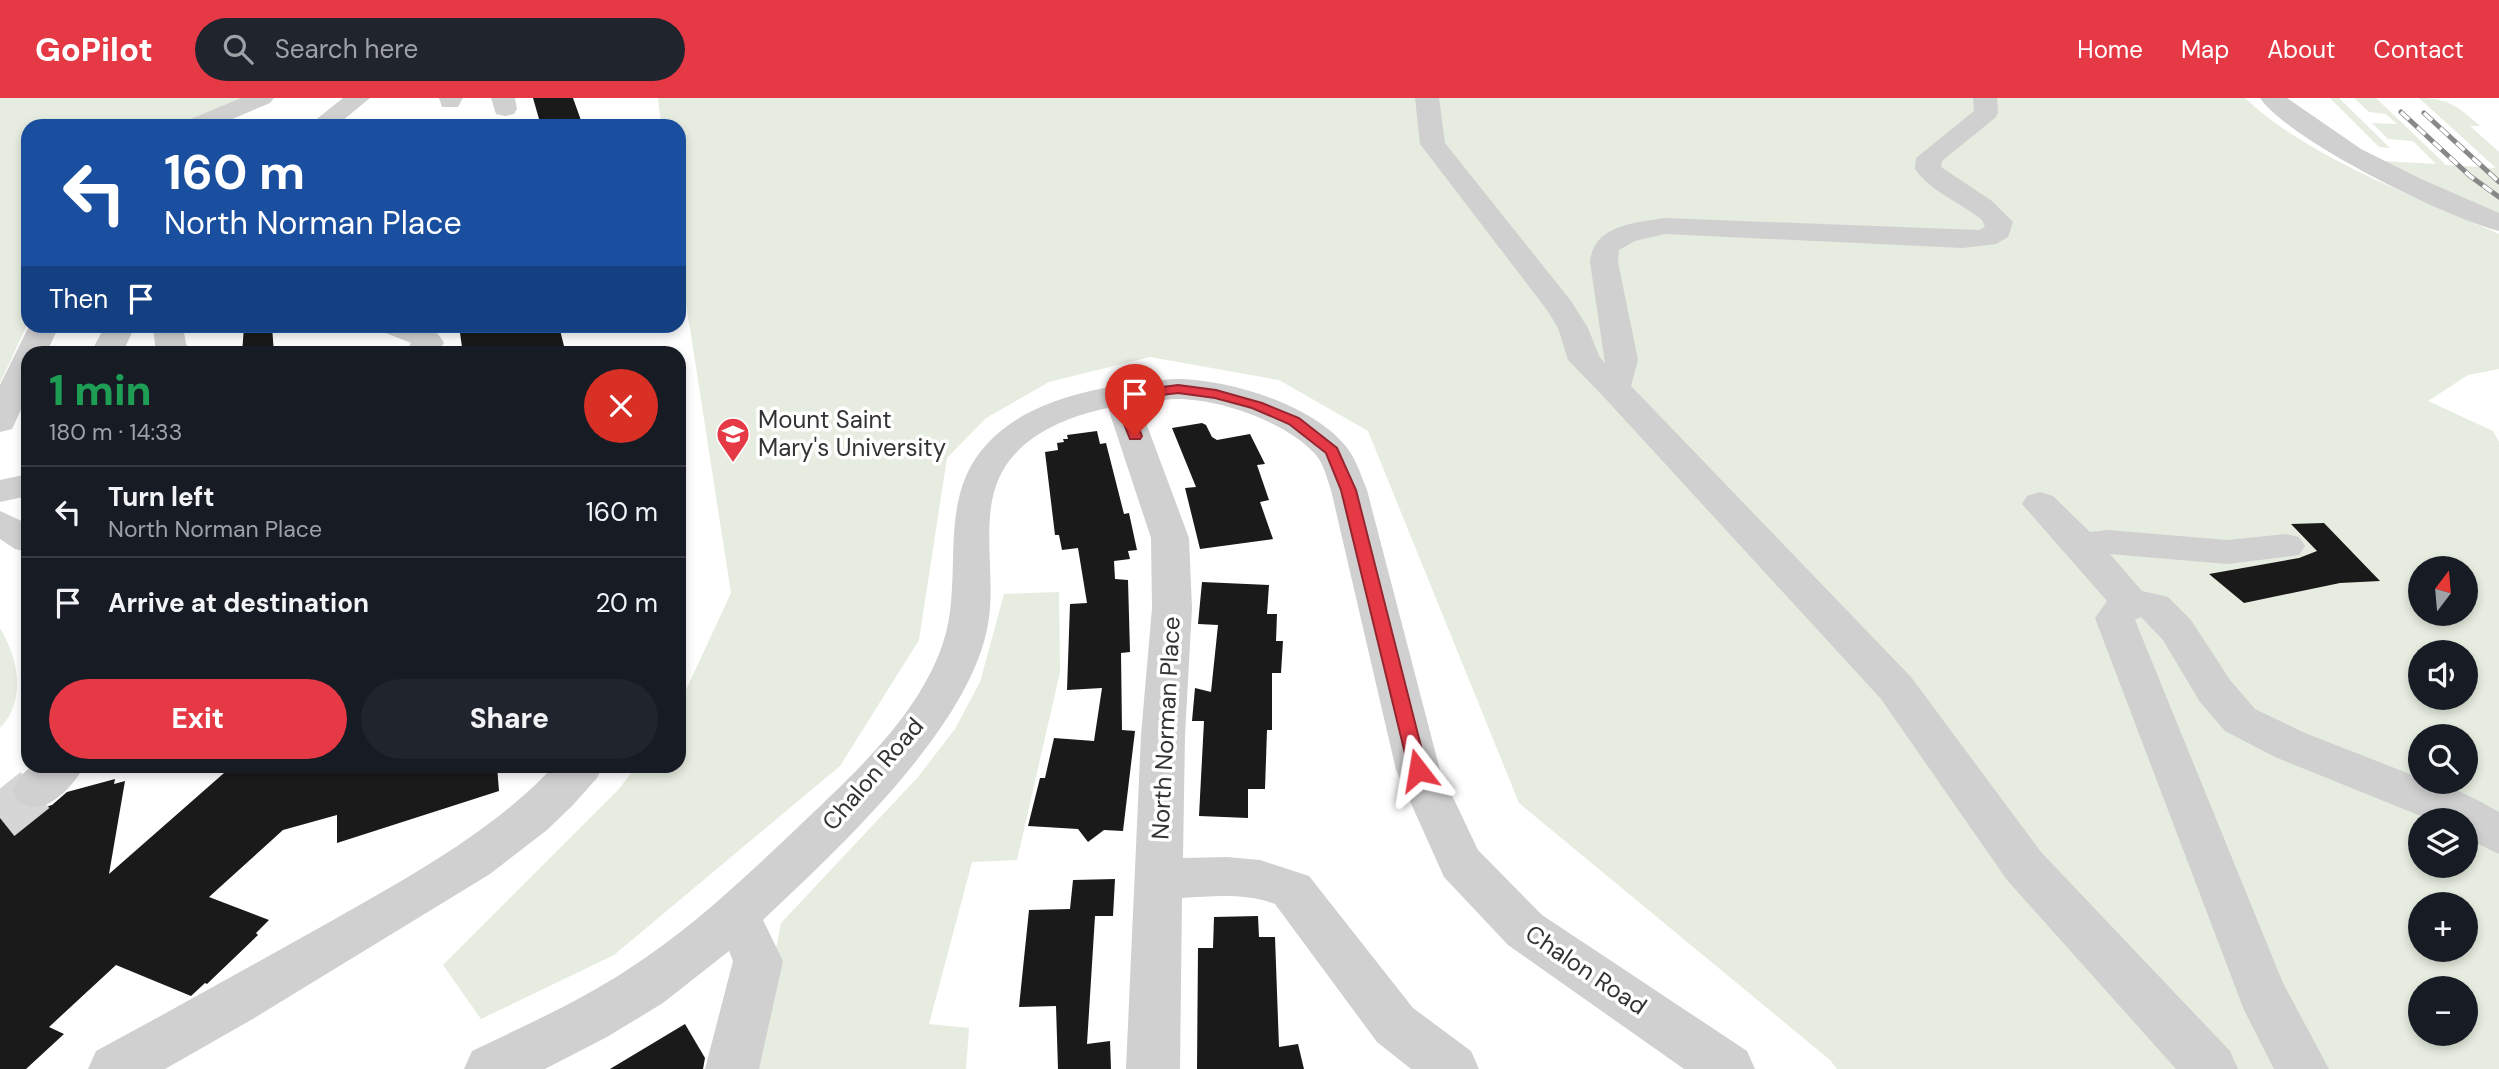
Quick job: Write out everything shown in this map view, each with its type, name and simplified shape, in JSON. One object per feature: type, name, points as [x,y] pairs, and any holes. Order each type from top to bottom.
[{"type":"street","points":[[330,119],[358,98]]},
{"type":"street","points":[[1427,98],[1433,144],[1560,307],[1573,328],[1584,360],[1614,388],[1896,688],[2024,866],[2211,1069]]},
{"type":"street","points":[[1614,388],[1622,360],[1604,262],[1605,248],[1615,238],[1637,230],[1665,226],[1963,240],[1986,238],[1998,231],[1999,222],[1988,208],[1938,180],[1928,169],[1929,158],[1986,113],[1985,98]]},
{"type":"street","points":[[2272,98],[2307,128],[2349,154],[2499,223]]},
{"type":"street","points":[[227,119],[272,109]]},
{"type":"street","points":[[414,333],[426,338],[426,346]]},
{"type":"street","points":[[0,422],[21,374]]},
{"type":"street","name":"Chalon Road","points":[[491,1069],[620,1002],[670,969],[737,916],[860,795],[914,733],[940,691],[962,647],[972,609],[974,503],[982,477],[997,454],[1023,430],[1056,411],[1087,401],[1178,389],[1216,394],[1257,405],[1294,421],[1332,451],[1349,490],[1418,770],[1461,863],[1525,930],[1728,1069]]},
{"type":"street","name":"North Norman Place","points":[[1120,396],[1170,538],[1172,608],[1163,735],[1153,1069]]},
{"type":"street","points":[[0,491],[21,486]]},
{"type":"street","points":[[2040,504],[2081,545],[2129,601],[2154,607],[2177,630],[2215,691],[2240,720],[2290,745],[2462,813],[2499,835]]},
{"type":"street","points":[[0,523],[21,536]]},
{"type":"street","points":[[2081,545],[2108,542],[2227,552],[2286,546]]},
{"type":"street","points":[[2129,601],[2115,618],[2262,994],[2302,1069]]},
{"type":"street","points":[[115,1069],[439,883],[513,831],[573,773]]},
{"type":"street","points":[[1159,879],[1251,877],[1270,880],[1292,890],[1395,1025],[1452,1069]]},
{"type":"street","points":[[732,1069],[758,961],[737,916]]},
{"type":"shaded area","points":[[0,98],[250,98],[200,119],[21,119],[21,333],[23,333],[0,383]]},
{"type":"shaded area","points":[[658,98],[2245,98],[2299,139],[2332,158],[2499,234],[2499,369],[2468,375],[2428,401],[2493,431],[2499,442],[2499,1069],[1837,1069],[1830,1060],[1519,803],[1368,431],[1279,380],[1150,357],[1049,382],[986,418],[947,458],[919,640],[840,766],[614,955],[481,1019],[443,965],[618,790],[631,773],[686,773],[686,690],[731,593],[686,303],[686,119],[660,119]]},
{"type":"shaded area","points":[[2330,98],[2339,98],[2390,148],[2379,147]]},
{"type":"shaded area","points":[[2354,98],[2376,98],[2446,165],[2496,168],[2419,98],[2446,102],[2465,114],[2480,126],[2470,126],[2499,152],[2499,213],[2443,191],[2382,161],[2436,164],[2413,141],[2388,139],[2372,123],[2397,124],[2386,114],[2369,112]]},
{"type":"shaded area","points":[[1059,592],[1060,672],[1017,860],[972,862],[929,1024],[969,1028],[966,1069],[749,1069],[781,923],[918,777],[955,729],[980,682],[1004,594]]},
{"type":"shaded area","points":[[0,628],[15,665],[17,692],[14,705],[0,728]]},
{"type":"building","points":[[533,98],[573,98],[580,119],[539,119]]},
{"type":"building","points":[[244,333],[272,333],[273,346],[243,346]]},
{"type":"building","points":[[460,333],[561,333],[564,346],[462,346]]},
{"type":"building","points":[[1202,423],[1217,440],[1250,434],[1265,464],[1257,465],[1269,500],[1260,502],[1273,539],[1200,549],[1185,488],[1196,487],[1172,428]]},
{"type":"building","points":[[1097,431],[1100,444],[1106,443],[1124,514],[1129,513],[1137,550],[1128,551],[1130,559],[1114,561],[1115,579],[1128,580],[1130,652],[1121,653],[1122,730],[1135,731],[1123,831],[1104,830],[1088,842],[1078,829],[1028,826],[1040,778],[1045,778],[1054,738],[1094,741],[1102,688],[1067,690],[1070,604],[1087,603],[1078,548],[1062,550],[1059,535],[1055,535],[1045,452],[1058,450],[1057,443],[1068,439],[1067,435]]},
{"type":"building","points":[[2324,523],[2380,581],[2340,583],[2244,603],[2209,574],[2299,558],[2317,551],[2291,524]]},
{"type":"building","points":[[1202,582],[1269,585],[1267,614],[1277,614],[1276,641],[1283,641],[1281,673],[1272,673],[1272,730],[1267,730],[1265,789],[1248,789],[1248,818],[1199,816],[1204,721],[1192,721],[1195,688],[1211,692],[1218,625],[1198,624]]},
{"type":"building","points":[[224,773],[498,773],[499,791],[337,843],[337,815],[283,830],[209,897],[269,920],[256,933],[258,935],[207,984],[191,996],[116,965],[49,1027],[64,1034],[26,1069],[0,1069],[0,793],[14,798],[18,806],[36,810],[52,805],[67,792],[115,779],[114,784],[125,781],[109,874]]},
{"type":"building","points":[[1115,879],[1113,916],[1095,916],[1087,1044],[1110,1041],[1111,1069],[1058,1069],[1056,1006],[1019,1007],[1029,910],[1070,909],[1073,880]]},
{"type":"building","points":[[1258,916],[1259,937],[1275,937],[1279,1047],[1298,1044],[1304,1069],[1197,1069],[1198,948],[1213,948],[1214,917]]},
{"type":"building","points":[[685,1024],[705,1058],[703,1069],[610,1069]]},
{"type":"tunnel","points":[[0,818],[35,790]]},
{"type":"railway","points":[[2401,112],[2470,176],[2499,197]]},
{"type":"railway","points":[[2424,113],[2499,182]]},
{"type":"place","name":"Mount Saint Mary's University","points":[[733,464]]},
{"type":"route","points":[[1135,436],[1120,396],[1178,389],[1216,394],[1257,405],[1294,421],[1332,451],[1349,490],[1418,770]]}]
